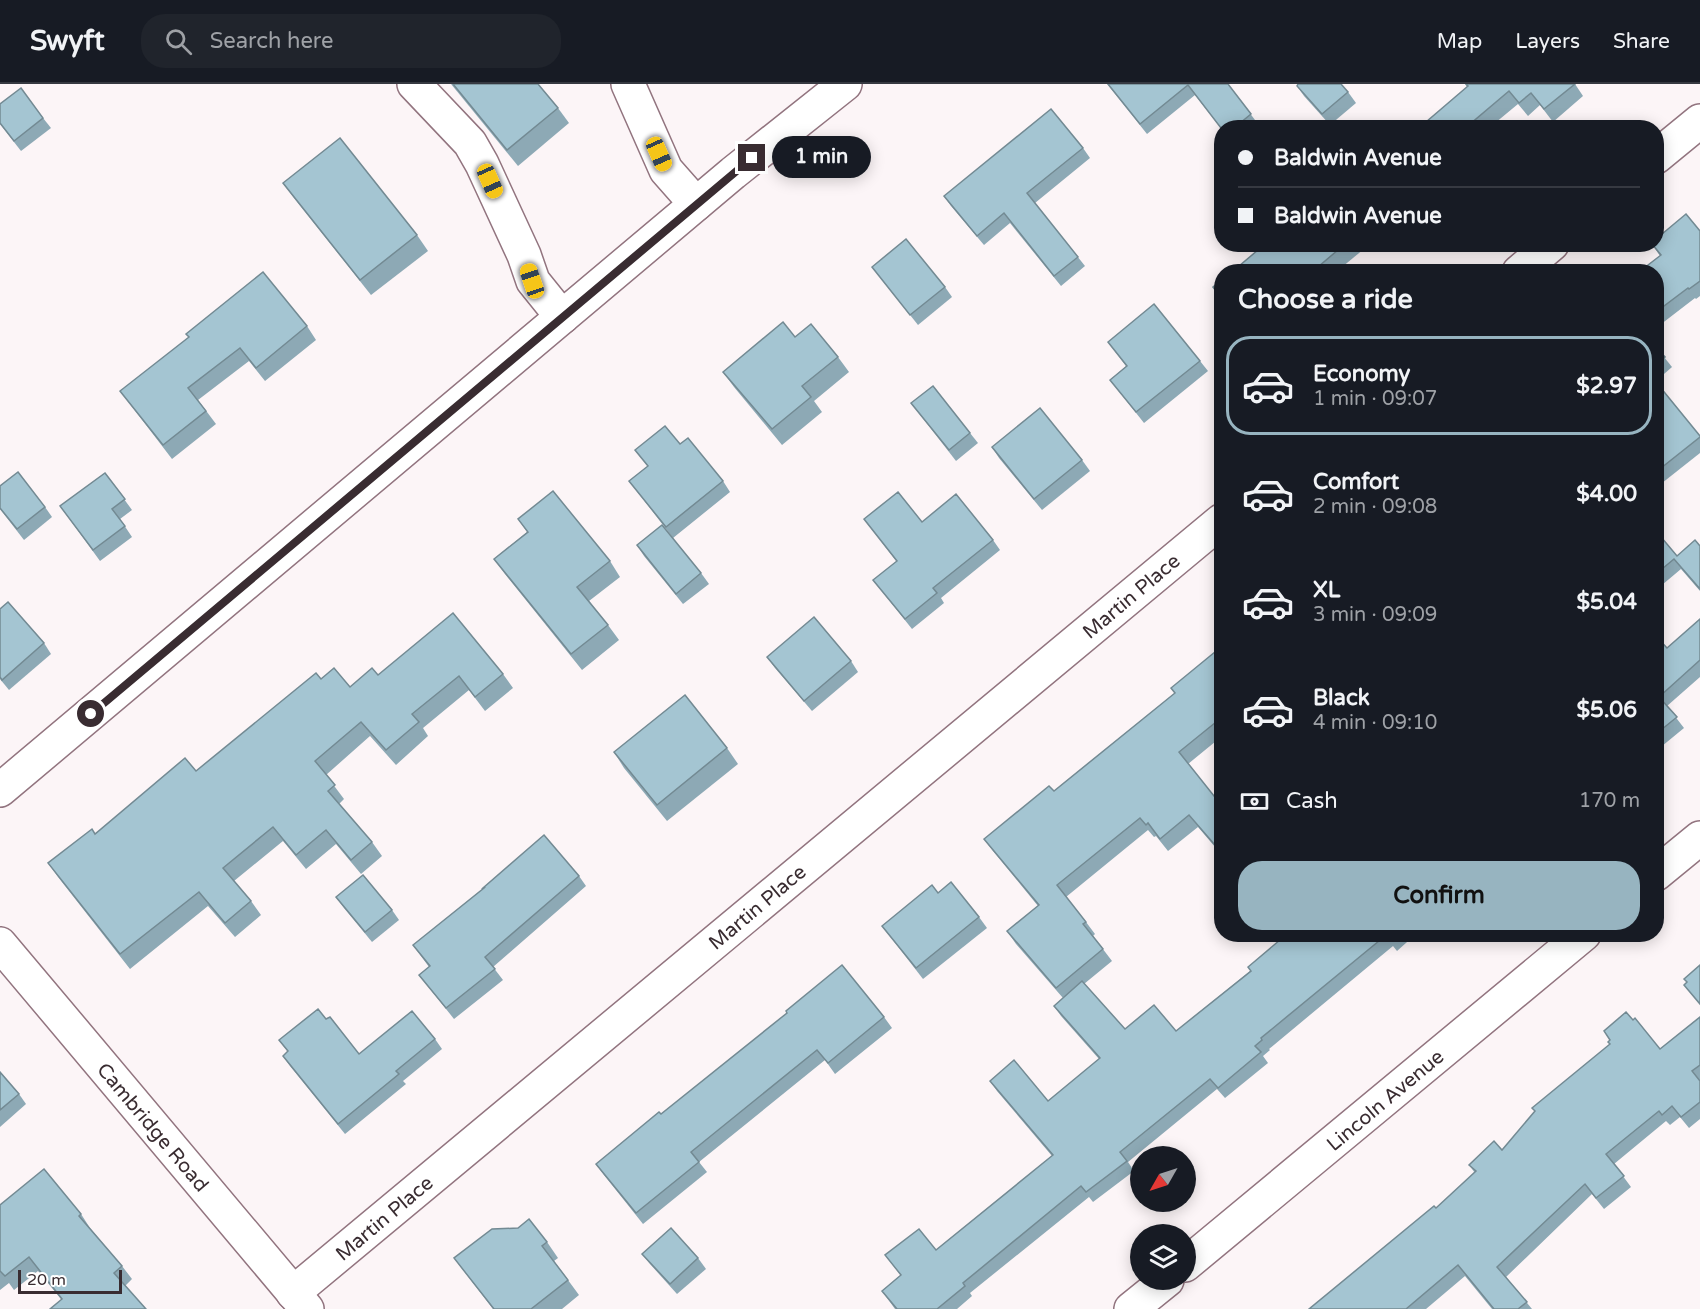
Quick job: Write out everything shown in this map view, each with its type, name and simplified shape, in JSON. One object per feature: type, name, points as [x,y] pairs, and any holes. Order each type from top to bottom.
[{"type":"street","points":[[414,84],[470,143],[524,255],[532,281],[562,317]]},
{"type":"street","points":[[628,84],[666,170],[696,204]]},
{"type":"street","points":[[0,790],[696,204],[845,84]]},
{"type":"street","points":[[1664,151],[1700,121]]},
{"type":"street","points":[[1528,264],[1543,252]]},
{"type":"street","name":"Martin Place","points":[[300,1301],[1214,527]]},
{"type":"street","points":[[1664,867],[1700,838]]},
{"type":"street","name":"Lincoln Avenue","points":[[1196,1256],[1574,942]]},
{"type":"street","name":"Cambridge Road","points":[[0,944],[300,1301]]},
{"type":"street","points":[[1131,1309],[1155,1290]]},
{"type":"building","points":[[453,84],[538,84],[558,108],[507,150]]},
{"type":"building","points":[[1108,84],[1228,84],[1251,114],[1244,120],[1215,120],[1188,85],[1140,124]]},
{"type":"building","points":[[1298,84],[1341,84],[1348,92],[1322,114],[1297,86]]},
{"type":"building","points":[[1466,84],[1575,84],[1544,109],[1531,93],[1519,103],[1509,91],[1475,120],[1428,120],[1468,86]]},
{"type":"building","points":[[21,88],[43,118],[14,141],[0,123],[0,104]]},
{"type":"building","points":[[1051,109],[1083,148],[1027,193],[1078,257],[1054,276],[1004,213],[977,236],[944,196]]},
{"type":"building","points":[[340,138],[417,235],[360,280],[283,183]]},
{"type":"building","points":[[1686,214],[1700,231],[1700,281],[1664,306],[1664,264],[1649,264],[1661,255],[1659,252],[1664,252],[1664,232]]},
{"type":"building","points":[[906,239],[945,287],[910,315],[872,267]]},
{"type":"building","points":[[1256,252],[1336,252],[1321,264],[1241,264]]},
{"type":"building","points":[[263,272],[307,326],[256,368],[240,348],[188,388],[206,411],[163,445],[120,391],[189,337],[186,334]]},
{"type":"building","points":[[1154,304],[1200,361],[1136,412],[1110,380],[1127,366],[1108,342]]},
{"type":"building","points":[[783,322],[795,337],[811,324],[838,357],[802,386],[811,397],[772,429],[723,372]]},
{"type":"building","points":[[933,386],[970,433],[949,450],[911,403]]},
{"type":"building","points":[[1664,392],[1700,436],[1664,466]]},
{"type":"building","points":[[1040,408],[1082,460],[1034,499],[992,447]]},
{"type":"building","points":[[665,426],[680,444],[688,438],[723,481],[666,527],[629,481],[648,466],[635,450]]},
{"type":"building","points":[[18,472],[45,507],[17,529],[0,508],[0,486]]},
{"type":"building","points":[[105,473],[125,499],[112,509],[125,526],[93,550],[60,506]]},
{"type":"building","points":[[553,491],[610,561],[577,587],[608,625],[571,654],[494,559],[528,532],[518,519]]},
{"type":"building","points":[[898,492],[922,522],[956,494],[993,540],[933,588],[937,593],[905,619],[873,580],[897,561],[864,519]]},
{"type":"building","points":[[662,525],[701,573],[676,594],[637,545]]},
{"type":"building","points":[[1695,540],[1700,546],[1700,589],[1674,559],[1664,567],[1664,541],[1677,556]]},
{"type":"building","points":[[8,602],[44,643],[2,680],[0,677],[0,609]]},
{"type":"building","points":[[453,613],[503,674],[475,697],[459,676],[412,714],[419,722],[386,750],[361,722],[315,761],[335,785],[328,791],[372,842],[351,860],[326,830],[296,855],[273,827],[223,868],[251,901],[225,923],[199,892],[120,954],[48,863],[92,829],[95,834],[185,758],[196,771],[316,673],[321,679],[334,668],[350,687],[372,668],[378,675]]},
{"type":"building","points":[[814,617],[851,661],[804,701],[767,657]]},
{"type":"building","points":[[1700,619],[1700,660],[1664,692],[1664,645],[1667,648]]},
{"type":"building","points":[[1214,653],[1214,724],[1179,752],[1214,796],[1214,844],[1189,815],[1160,839],[1148,823],[1146,825],[1140,818],[1057,885],[1086,922],[1083,924],[1103,949],[1056,988],[1007,931],[1039,905],[984,839],[1049,786],[1054,791],[1175,693],[1171,688]]},
{"type":"building","points":[[685,695],[727,748],[657,805],[614,752]]},
{"type":"building","points":[[1664,703],[1677,717],[1664,728]]},
{"type":"building","points":[[544,835],[579,876],[485,957],[495,969],[446,1008],[419,975],[430,966],[413,945],[484,888]]},
{"type":"building","points":[[363,875],[392,910],[365,932],[336,897]]},
{"type":"building","points":[[951,882],[979,917],[916,968],[882,926],[932,885],[938,893]]},
{"type":"building","points":[[1278,942],[1378,942],[1261,1038],[1262,1040],[1255,1046],[1261,1052],[1218,1088],[1210,1079],[1120,1152],[1127,1161],[1086,1192],[1081,1186],[963,1283],[965,1286],[937,1309],[897,1309],[882,1291],[901,1275],[885,1255],[919,1229],[936,1250],[1053,1155],[990,1081],[1014,1060],[1048,1101],[1100,1058],[1054,1006],[1082,981],[1125,1029],[1154,1005],[1176,1031],[1251,971],[1248,967]]},
{"type":"building","points":[[842,965],[884,1017],[828,1063],[817,1050],[691,1152],[699,1162],[636,1213],[596,1164],[787,1013],[786,1011]]},
{"type":"building","points":[[1700,965],[1700,1004],[1684,985],[1687,982],[1684,979]]},
{"type":"building","points":[[318,1009],[326,1019],[330,1017],[359,1054],[412,1011],[435,1039],[396,1071],[399,1074],[338,1124],[283,1056],[288,1051],[279,1040]]},
{"type":"building","points":[[1626,1012],[1633,1020],[1635,1018],[1660,1049],[1700,1017],[1700,1065],[1692,1071],[1700,1081],[1700,1102],[1681,1117],[1672,1106],[1662,1115],[1659,1111],[1606,1154],[1624,1176],[1596,1198],[1585,1184],[1497,1267],[1527,1302],[1518,1309],[1494,1309],[1458,1265],[1406,1309],[1309,1309],[1434,1206],[1436,1208],[1476,1171],[1469,1165],[1494,1141],[1502,1150],[1535,1111],[1532,1108],[1610,1044],[1604,1031]]},
{"type":"building","points":[[0,1072],[19,1094],[0,1110]]},
{"type":"building","points":[[44,1169],[81,1214],[79,1216],[122,1266],[114,1273],[146,1309],[50,1309],[62,1299],[29,1257],[5,1276],[0,1271],[0,1205]]},
{"type":"building","points":[[529,1219],[547,1242],[542,1246],[568,1280],[531,1309],[494,1309],[454,1258],[492,1229],[518,1228]]},
{"type":"building","points":[[671,1228],[698,1258],[670,1284],[642,1254]]},
{"type":"route","points":[[91,714],[752,158]]}]
